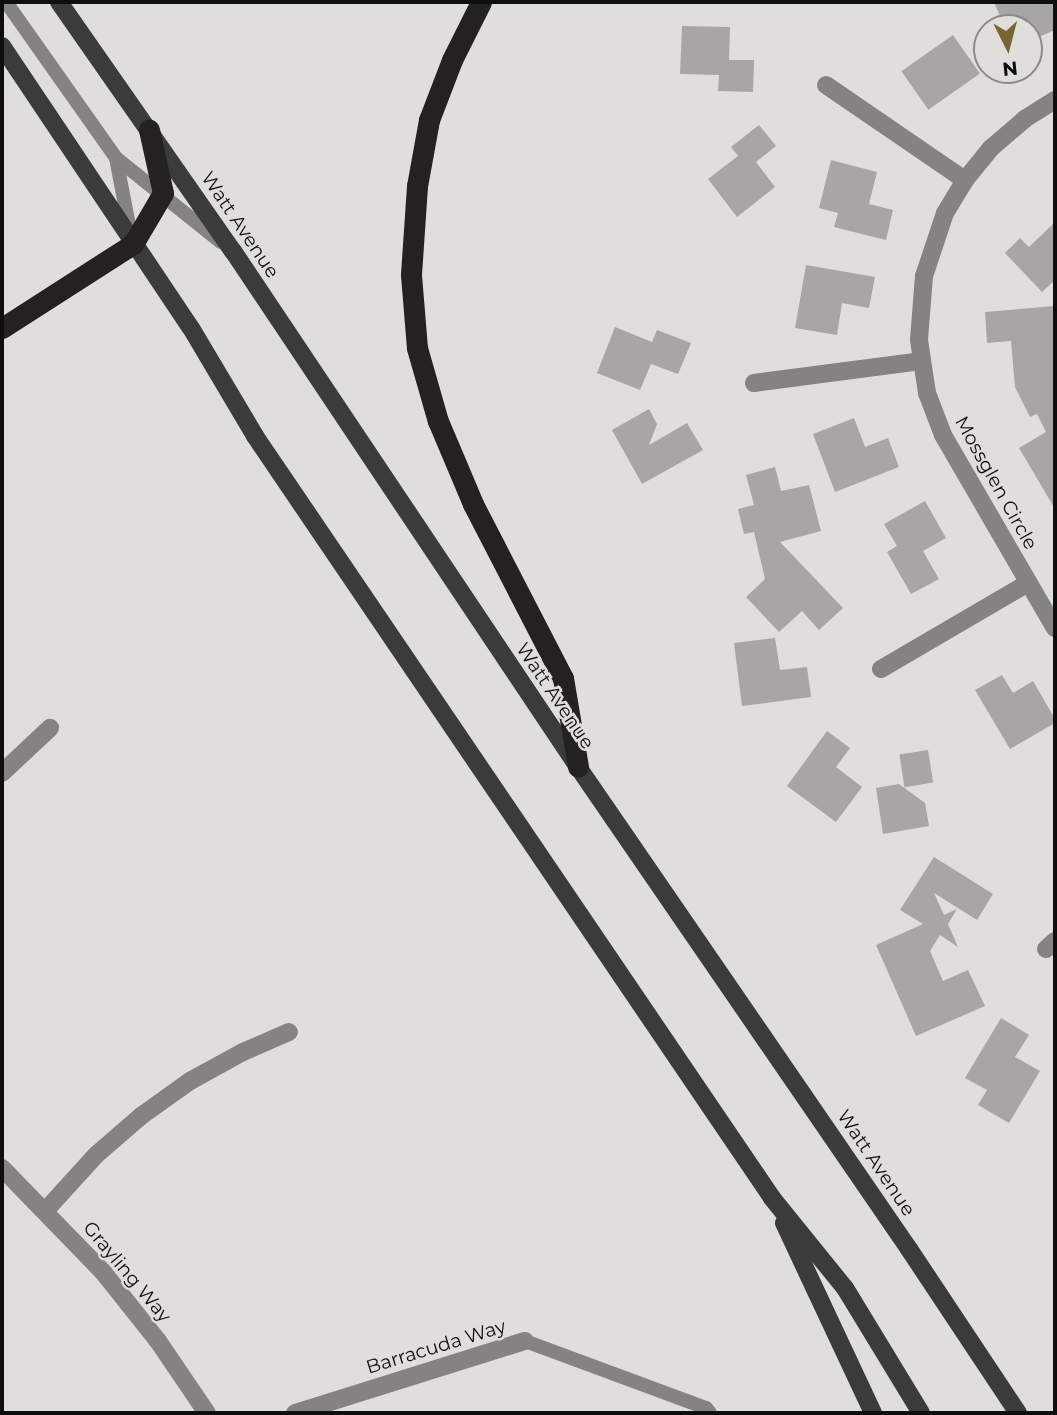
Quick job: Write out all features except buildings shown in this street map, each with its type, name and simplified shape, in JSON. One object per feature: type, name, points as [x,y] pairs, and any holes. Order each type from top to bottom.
[{"type":"highway","points":[[481,2],[452,60],[429,120],[417,186],[411,275],[417,348],[438,421],[472,504],[563,678],[578,767]]},
{"type":"highway","points":[[2,328],[133,244],[163,193],[149,131]]},
{"type":"main road","name":"Watt Avenue","points":[[59,2],[233,251],[578,767],[909,1249],[1018,1413]]},
{"type":"main road","points":[[2,46],[191,328],[255,436],[772,1198],[845,1288],[920,1413]]},
{"type":"main road","points":[[772,1198],[873,1413]]},
{"type":"street","points":[[826,85],[965,180]]},
{"type":"street","name":"Mossglen Circle","points":[[1055,100],[1025,119],[999,141],[965,180],[936,233],[920,298],[921,361],[927,393],[943,435],[1055,628]]},
{"type":"street","points":[[754,383],[921,361]]},
{"type":"street","points":[[881,669],[1028,583]]},
{"type":"street","points":[[2,773],[50,728]]},
{"type":"street","points":[[46,1210],[96,1155],[141,1116],[190,1081],[243,1052],[289,1032]]},
{"type":"street","name":"Grayling Way","points":[[2,1168],[46,1210],[103,1272],[158,1340],[207,1413]]},
{"type":"street","name":"Barracuda Way","points":[[295,1413],[525,1341]]},
{"type":"lane","points":[[6,2],[116,158],[233,251]]},
{"type":"lane","points":[[116,158],[133,244]]},
{"type":"lane","name":"Barracuda Way","points":[[525,1341],[706,1412]]}]
